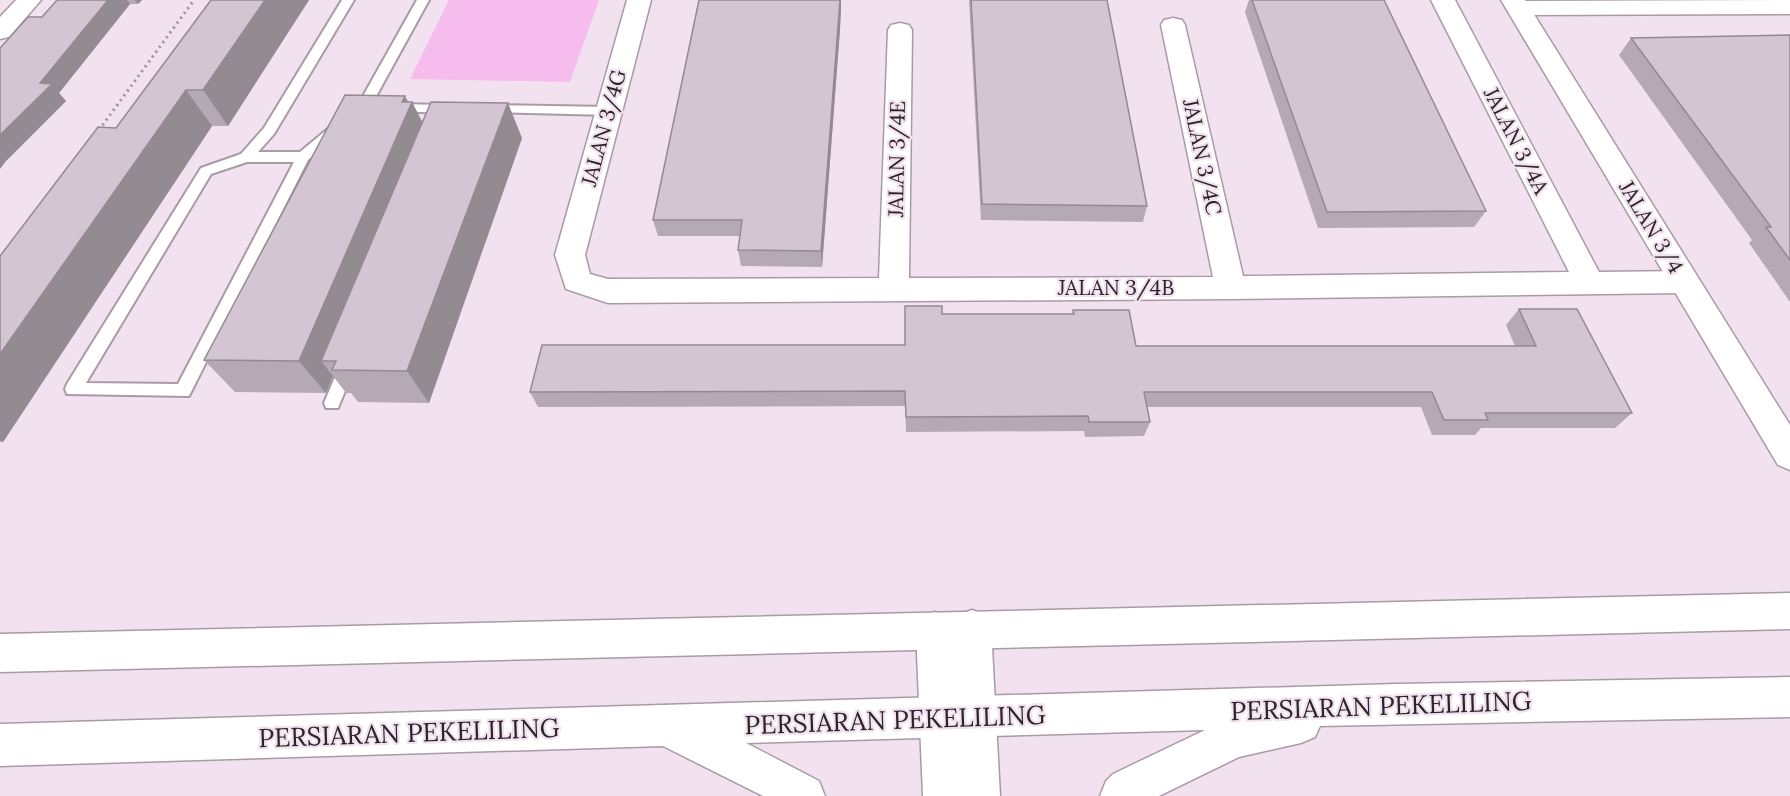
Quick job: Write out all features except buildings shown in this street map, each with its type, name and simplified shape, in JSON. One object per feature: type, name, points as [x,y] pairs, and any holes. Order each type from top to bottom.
[{"type":"street","points":[[0,32],[29,0]]},
{"type":"street","name":"JALAN 3/4G","points":[[570,255],[639,0]]},
{"type":"street","name":"JALAN 3/4A","points":[[1443,0],[1590,283]]},
{"type":"street","points":[[1516,4],[1790,7]]},
{"type":"street","name":"JALAN 3/4","points":[[1516,4],[1790,455]]},
{"type":"street","name":"JALAN 3/4C","points":[[1173,25],[1231,288]]},
{"type":"street","name":"JALAN 3/4E","points":[[894,289],[900,30]]},
{"type":"street","name":"JALAN 3/4B","points":[[570,255],[577,281],[609,291],[1231,288],[1684,282]]},
{"type":"street","points":[[0,653],[1790,611]]},
{"type":"street","points":[[953,629],[958,719],[979,796]]},
{"type":"street","name":"PERSIARAN PEKELILING","points":[[0,745],[958,719],[1397,704],[1790,697]]},
{"type":"street","points":[[1121,796],[1128,789],[1235,736],[1397,704]]},
{"type":"street","points":[[944,796],[958,719]]},
{"type":"street","points":[[666,726],[804,796]]},
{"type":"lane","points":[[246,157],[269,131],[348,0]]},
{"type":"lane","points":[[303,157],[246,157],[206,171],[73,389],[183,391],[303,157],[374,108],[423,0]]},
{"type":"lane","points":[[374,108],[458,112],[609,111]]},
{"type":"lane","points":[[333,403],[354,349]]},
{"type":"path","points":[[97,133],[194,0]]},
{"type":"shaded area","points":[[449,0],[599,0],[570,82],[410,79]]}]
